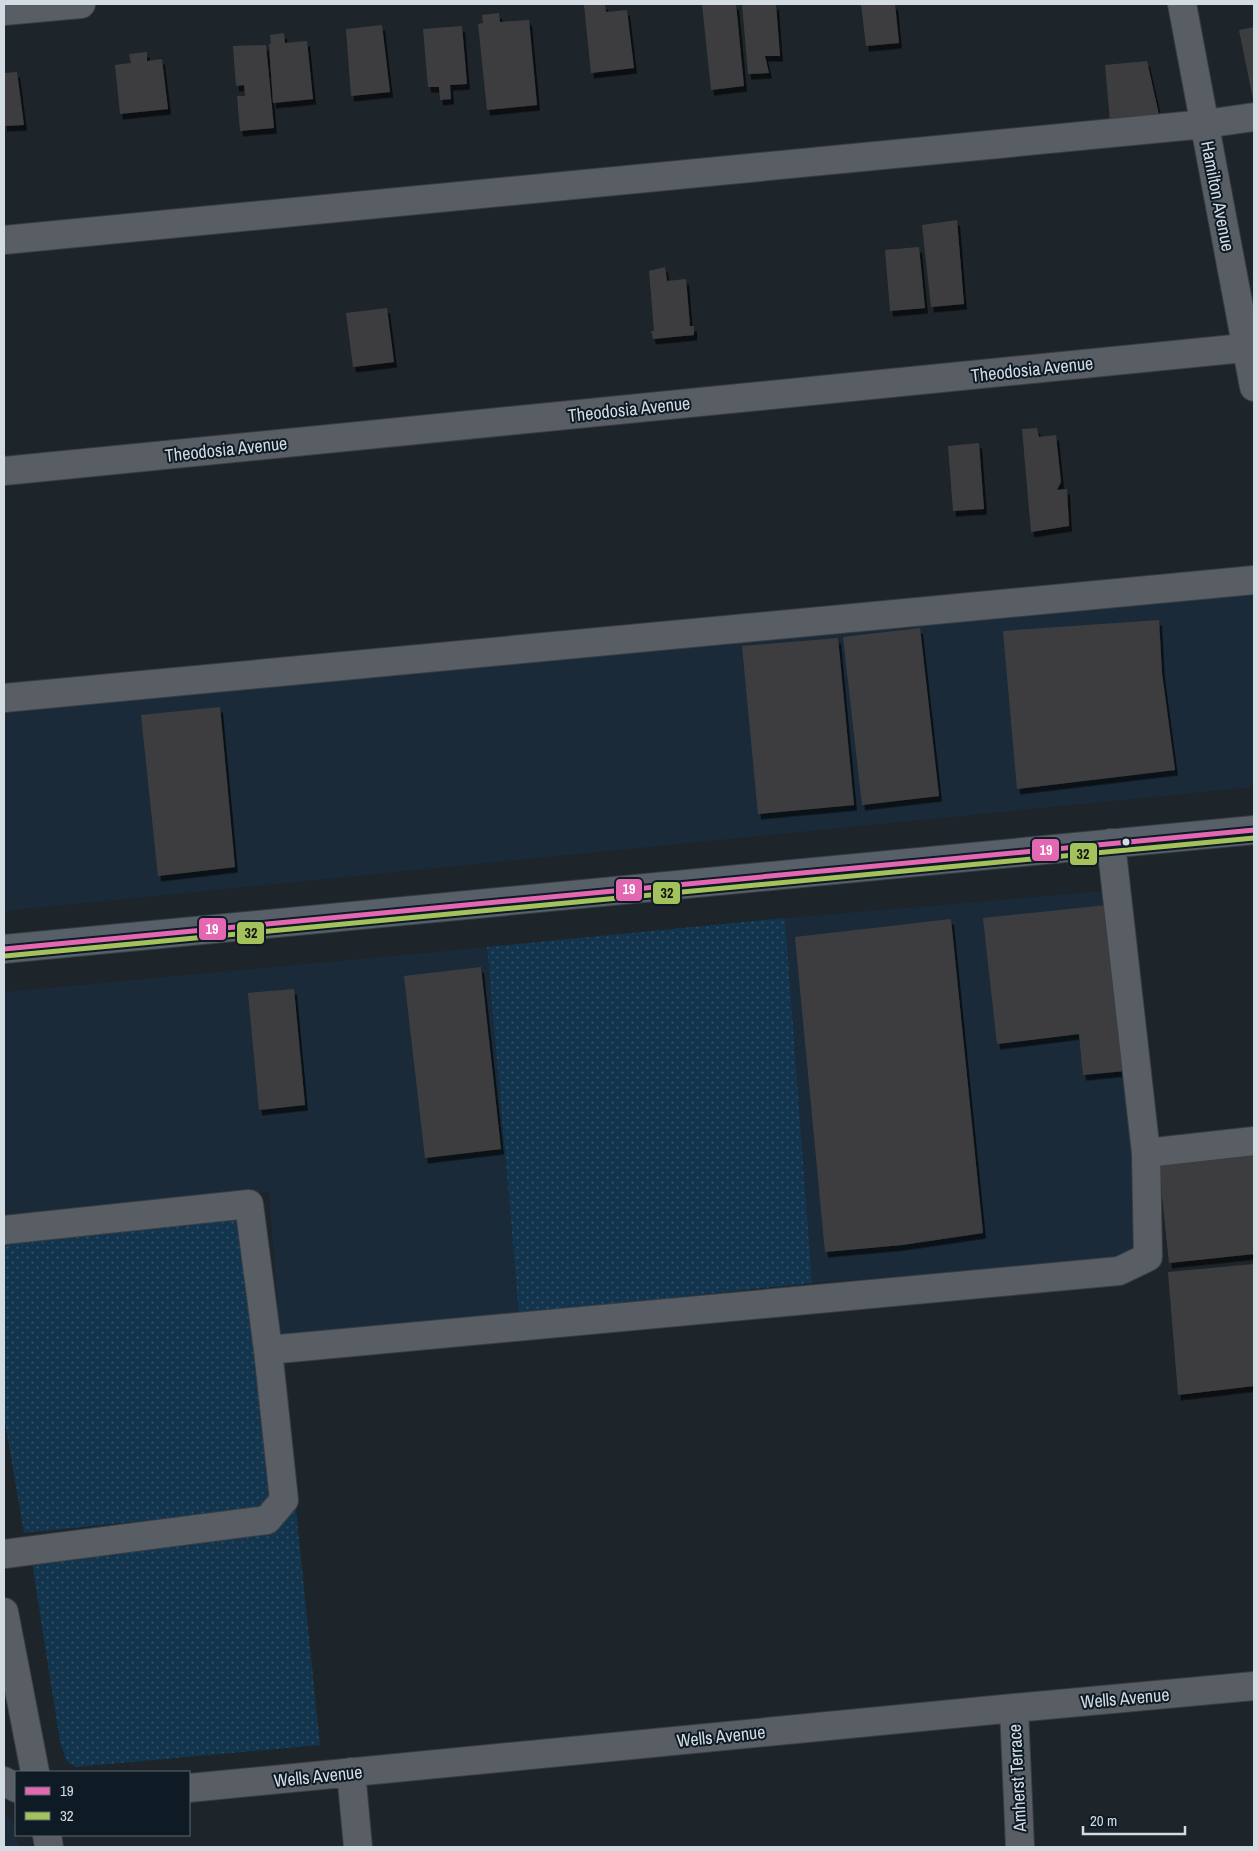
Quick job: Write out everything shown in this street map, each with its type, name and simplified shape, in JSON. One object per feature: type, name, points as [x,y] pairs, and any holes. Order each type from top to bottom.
[{"type":"main road","points":[[4,949],[1254,830]]},
{"type":"street","points":[[4,11],[81,4]]},
{"type":"street","name":"Hamilton Avenue","points":[[1182,4],[1250,347],[1254,388]]},
{"type":"street","points":[[4,240],[1205,124],[1254,117]]},
{"type":"street","name":"Theodosia Avenue","points":[[4,471],[1250,347]]},
{"type":"street","points":[[4,698],[1254,580]]},
{"type":"street","points":[[268,1350],[1119,1271],[1148,1257],[1146,1153],[1111,843]]},
{"type":"street","points":[[1146,1153],[1254,1141]]},
{"type":"street","points":[[4,1230],[249,1204],[268,1350],[284,1500],[266,1520],[4,1554]]},
{"type":"street","points":[[5,1623],[35,1771]]},
{"type":"street","name":"Wells Avenue","points":[[190,1788],[1254,1686]]},
{"type":"street","name":"Amherst Terrace","points":[[1014,1708],[1020,1847]]},
{"type":"street","points":[[351,1772],[358,1847]]},
{"type":"street","points":[[4,1781],[15,1787]]},
{"type":"shaded area","points":[[1254,590],[1254,787],[4,911],[4,709]]},
{"type":"shaded area","points":[[1106,891],[1134,1157],[1137,1246],[1112,1260],[812,1283],[785,918]]},
{"type":"shaded area","points":[[785,918],[812,1283],[519,1314],[487,947]]},
{"type":"shaded area","points":[[487,947],[519,1314],[280,1338],[269,1192],[4,1218],[4,992]]},
{"type":"shaded area","points":[[240,1216],[272,1492],[259,1509],[24,1533],[4,1417],[4,1241]]},
{"type":"shaded area","points":[[296,1509],[320,1745],[76,1767],[67,1762],[60,1742],[32,1562],[276,1531]]},
{"type":"shaded area","points":[[4,1811],[12,1821],[15,1836],[20,1847],[4,1847]]},
{"type":"building","points":[[605,4],[606,12],[627,10],[634,68],[591,73],[584,5]]},
{"type":"building","points":[[702,4],[736,4],[744,86],[711,90]]},
{"type":"building","points":[[742,4],[776,4],[780,56],[765,56],[769,73],[748,74]]},
{"type":"building","points":[[861,4],[895,4],[899,43],[866,46]]},
{"type":"building","points":[[499,13],[500,22],[529,20],[537,105],[487,110],[478,24],[483,23],[482,15]]},
{"type":"building","points":[[382,25],[390,92],[351,96],[346,29]]},
{"type":"building","points":[[462,26],[467,84],[450,85],[451,99],[440,100],[439,87],[428,87],[423,29]]},
{"type":"building","points":[[1254,27],[1254,99],[1253,99],[1239,30]]},
{"type":"building","points":[[284,33],[285,43],[307,41],[313,99],[273,103],[270,35]]},
{"type":"building","points":[[266,45],[274,128],[240,131],[237,96],[245,96],[244,85],[236,86],[233,46]]},
{"type":"building","points":[[147,52],[147,61],[162,59],[168,109],[120,114],[115,65],[131,63],[129,54]]},
{"type":"building","points":[[1147,61],[1159,115],[1110,121],[1105,65]]},
{"type":"building","points":[[17,72],[24,125],[4,126],[4,73]]},
{"type":"building","points":[[957,220],[964,304],[931,307],[922,225]]},
{"type":"building","points":[[919,247],[925,308],[890,311],[885,250]]},
{"type":"building","points":[[665,267],[667,281],[686,279],[690,326],[694,326],[694,335],[653,339],[651,331],[654,331],[649,271]]},
{"type":"building","points":[[387,308],[394,362],[353,367],[346,313]]},
{"type":"building","points":[[1037,428],[1039,437],[1056,435],[1061,482],[1057,490],[1067,489],[1069,526],[1031,532],[1022,429]]},
{"type":"building","points":[[979,443],[984,509],[953,511],[948,446]]},
{"type":"building","points":[[1159,620],[1162,673],[1175,770],[1017,789],[1003,631]]},
{"type":"building","points":[[920,628],[939,796],[862,805],[843,637]]},
{"type":"building","points":[[838,638],[854,805],[758,814],[742,646]]},
{"type":"building","points":[[220,707],[235,867],[158,876],[141,715]]},
{"type":"building","points":[[1107,905],[1125,1071],[1083,1075],[1079,1034],[997,1044],[983,918]]},
{"type":"building","points":[[951,919],[983,1233],[902,1245],[825,1252],[795,937]]},
{"type":"building","points":[[481,967],[501,1149],[425,1158],[404,976]]},
{"type":"building","points":[[294,989],[305,1105],[259,1110],[248,993]]},
{"type":"building","points":[[1254,1147],[1254,1254],[1169,1263],[1158,1157]]},
{"type":"building","points":[[1254,1264],[1254,1386],[1178,1395],[1168,1272]]},
{"type":"transit line","name":"19","points":[[4,949],[1254,830]]},
{"type":"transit line","name":"32","points":[[5,956],[1254,838]]}]
